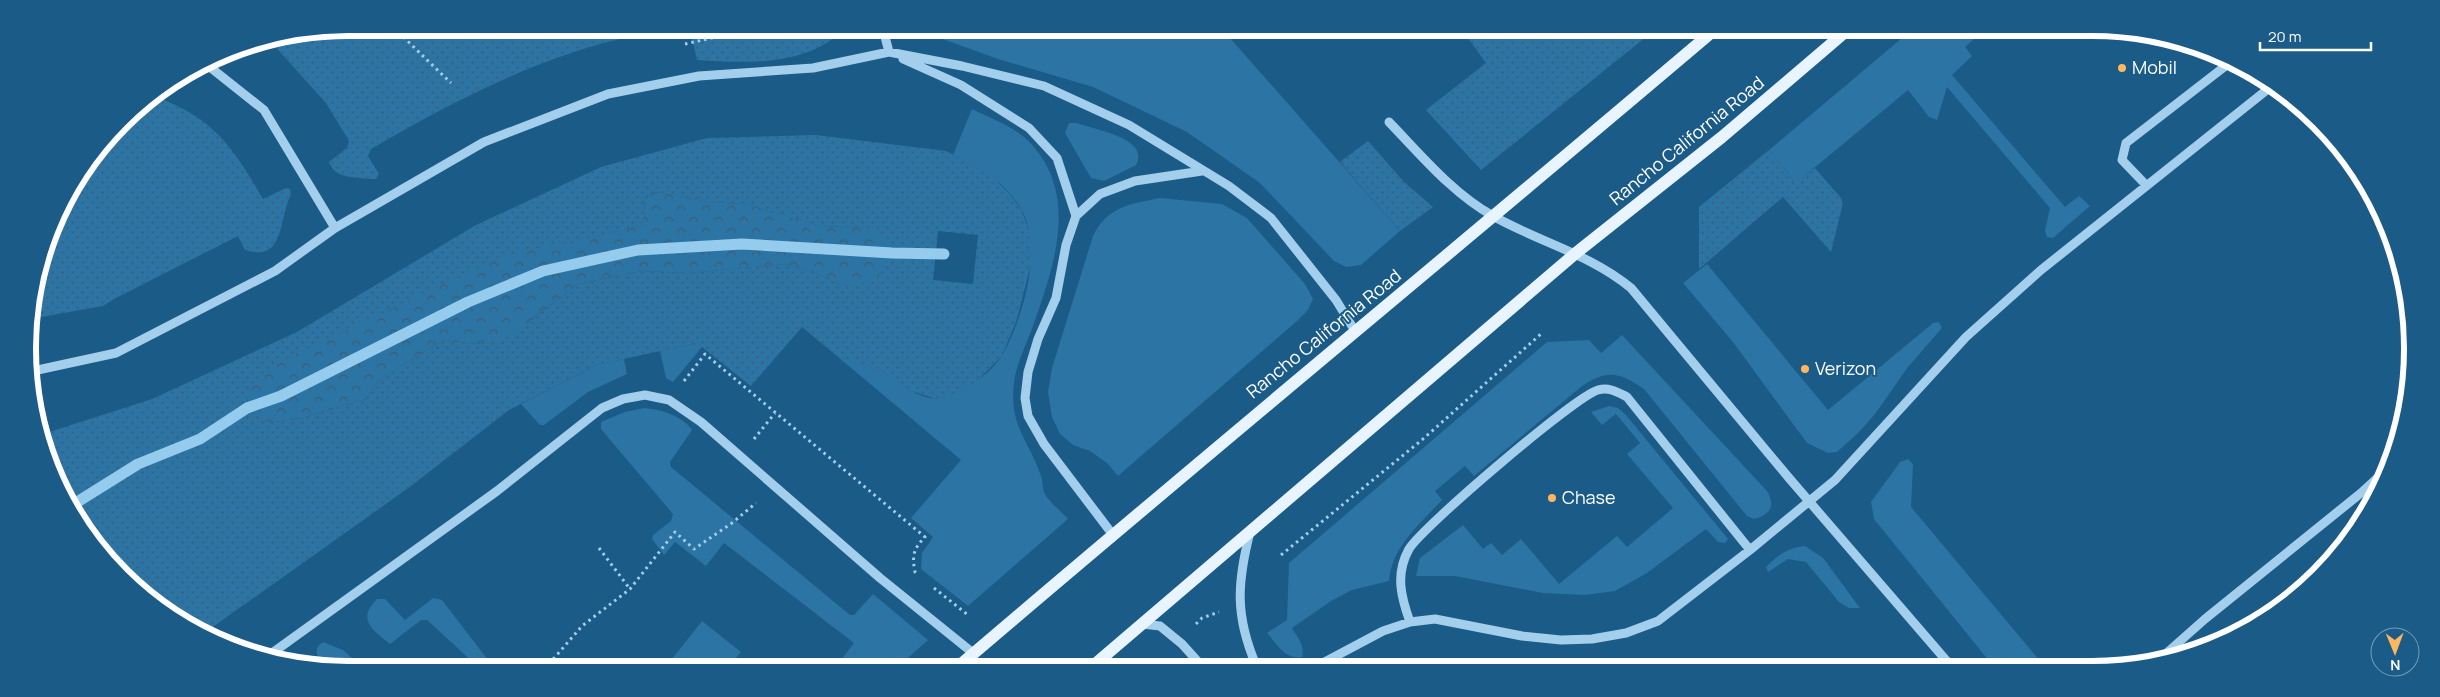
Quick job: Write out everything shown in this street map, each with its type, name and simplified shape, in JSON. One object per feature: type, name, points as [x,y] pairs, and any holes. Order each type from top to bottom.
[{"type":"main road","name":"Rancho California Road","points":[[964,661],[1707,36]]},
{"type":"main road","name":"Rancho California Road","points":[[1099,661],[1576,253],[1722,137],[1840,36]]},
{"type":"lane","points":[[885,36],[889,52]]},
{"type":"lane","points":[[889,52],[961,85],[1029,128],[1057,158],[1076,216]]},
{"type":"lane","points":[[37,370],[116,353],[275,271],[335,228],[484,142],[608,94],[699,76],[814,68],[889,52],[962,66],[1044,86],[1129,125],[1229,186],[1271,218],[1336,300],[1355,331]]},
{"type":"lane","points":[[2146,185],[2122,160],[2126,143],[2225,66]]},
{"type":"lane","points":[[211,68],[264,110],[335,228]]},
{"type":"lane","points":[[1326,661],[1382,631],[1410,622],[1435,619],[1522,636],[1561,640],[1592,639],[1626,632],[1658,621],[1809,502],[1848,466],[1966,337],[2041,270],[2267,90]]},
{"type":"lane","points":[[1388,122],[1463,198],[1494,217],[1576,253],[1614,273],[1631,288],[1809,502],[1947,661]]},
{"type":"lane","points":[[1112,535],[1044,444],[1028,416],[1025,398],[1028,372],[1038,339],[1056,298],[1066,245],[1076,216],[1100,194],[1135,181],[1202,171]]},
{"type":"lane","points":[[1410,622],[1401,596],[1400,578],[1410,547],[1443,515],[1561,413],[1597,390],[1609,388],[1627,397],[1750,550]]},
{"type":"lane","points":[[274,652],[497,491],[602,408],[622,399],[645,395],[669,400],[701,422],[880,578],[973,653]]},
{"type":"lane","points":[[2169,651],[2205,619],[2375,480]]},
{"type":"lane","points":[[1250,532],[1241,567],[1240,609],[1241,624],[1255,661]]},
{"type":"lane","points":[[1142,624],[1160,626],[1179,641],[1197,661]]},
{"type":"path","points":[[402,36],[451,83]]},
{"type":"path","points":[[685,44],[721,36]]},
{"type":"path","points":[[1281,555],[1423,439],[1542,334]]},
{"type":"path","points":[[669,400],[705,354],[925,537],[916,547],[913,561],[915,572],[922,578]]},
{"type":"path","points":[[739,456],[775,413]]},
{"type":"path","points":[[552,661],[582,626],[630,589],[675,532],[694,549],[732,523],[776,486]]},
{"type":"path","points":[[599,548],[630,589]]},
{"type":"path","points":[[930,584],[968,614]]},
{"type":"path","points":[[1179,641],[1202,618],[1218,612],[1240,609]]},
{"type":"green space","points":[[348,36],[632,36],[574,52],[521,72],[420,121],[371,149],[368,156],[379,174],[376,179],[346,176],[332,168],[329,162],[347,148],[349,141],[326,103],[274,45],[308,39]]},
{"type":"green space","points":[[692,36],[835,36],[812,50],[775,60],[735,62],[697,60]]},
{"type":"green space","points":[[938,36],[1228,36],[1400,231],[1361,265],[1346,267],[1334,261],[1260,183],[1187,132],[1093,87],[998,59]]},
{"type":"green space","points":[[1467,36],[1647,36],[1481,170],[1426,110],[1486,63]]},
{"type":"green space","points":[[1904,36],[1978,36],[1965,47],[1972,56],[1952,75],[2065,207],[2079,196],[2090,206],[2053,238],[2047,237],[2045,231],[2050,208],[1947,87],[1937,120],[1929,117],[1908,90],[1801,179],[1793,179],[1769,150]]},
{"type":"green space","points":[[161,99],[192,114],[207,124],[231,149],[263,199],[286,188],[290,189],[291,195],[278,236],[268,250],[258,252],[245,250],[238,236],[103,306],[38,318],[42,288],[53,248],[68,210],[78,192],[101,158],[114,143]]},
{"type":"green space","points":[[972,109],[1004,124],[1027,140],[1047,166],[1055,188],[1058,234],[1054,258],[1041,304],[1017,368],[1013,398],[1017,422],[1042,478],[1044,492],[1068,519],[968,606],[921,569],[922,553],[933,537],[911,518],[961,460],[838,357],[878,370],[915,393],[931,398],[939,398],[957,393],[975,382],[1003,354],[1024,302],[1031,262],[1031,243],[1028,225],[1021,209],[1008,191],[982,171],[953,155]]},
{"type":"green space","points":[[1069,123],[1077,123],[1119,136],[1135,148],[1138,156],[1136,165],[1104,181],[1091,178],[1065,133]]},
{"type":"green space","points":[[816,135],[946,151],[988,173],[1009,193],[1021,209],[1031,235],[1032,260],[1017,319],[1002,356],[974,384],[959,393],[937,399],[911,391],[880,371],[838,357],[802,327],[751,386],[697,343],[596,365],[509,410],[407,489],[210,629],[158,596],[128,569],[101,539],[68,487],[48,432],[152,399],[297,332],[476,225],[601,167],[707,138]],"holes":[[[657,192],[708,202],[743,204],[821,226],[864,228],[840,285],[813,271],[785,264],[688,273],[642,271],[578,284],[527,323],[477,344],[443,340],[379,380],[366,399],[301,418],[268,423],[569,242],[641,226],[645,214],[644,198]],[[938,231],[978,235],[973,284],[933,280]]]},
{"type":"green space","points":[[1368,141],[1404,182],[1433,207],[1400,231],[1340,162]]},
{"type":"green space","points":[[1769,150],[1793,179],[1801,179],[1815,168],[1841,198],[1843,203],[1831,252],[1783,197],[1699,269],[1699,207]]},
{"type":"green space","points":[[658,192],[708,202],[743,204],[821,226],[864,228],[885,235],[891,248],[892,259],[875,281],[840,285],[813,271],[785,264],[688,273],[642,271],[578,284],[508,337],[477,344],[443,340],[379,380],[366,399],[301,418],[268,423],[247,408],[247,390],[263,373],[295,354],[503,256],[641,226],[645,214],[644,198]]},
{"type":"green space","points":[[1160,198],[1222,204],[1247,218],[1305,284],[1313,299],[1308,310],[1297,321],[1118,476],[1107,463],[1090,451],[1073,445],[1060,434],[1052,417],[1048,392],[1052,368],[1093,236],[1099,226],[1113,212],[1139,202]]},
{"type":"green space","points":[[1707,264],[1828,410],[1933,323],[1939,322],[1942,328],[1908,367],[1875,414],[1858,433],[1837,452],[1828,453],[1807,443],[1733,342],[1683,283]]},
{"type":"green space","points":[[1622,335],[1767,491],[1771,501],[1768,512],[1754,519],[1747,516],[1644,389],[1620,376],[1606,375],[1582,386],[1474,476],[1465,466],[1435,491],[1442,500],[1401,546],[1391,568],[1389,581],[1352,590],[1331,601],[1292,628],[1302,645],[1302,657],[1290,656],[1278,646],[1267,633],[1287,620],[1289,563],[1547,342],[1589,340],[1601,353]]},
{"type":"green space","points":[[697,343],[702,347],[673,382],[666,378],[660,351]]},
{"type":"green space","points":[[624,359],[627,374],[588,392],[544,425],[540,425],[521,404],[596,365]]},
{"type":"green space","points":[[1609,406],[1618,408],[1626,415],[1728,539],[1725,543],[1718,542],[1706,529],[1647,573],[1615,591],[1585,595],[1543,593],[1455,576],[1416,576],[1420,558],[1463,525],[1483,549],[1491,543],[1502,555],[1521,539],[1559,584],[1617,536],[1627,547],[1673,508],[1627,454],[1640,443],[1616,414],[1602,425],[1591,412]]},
{"type":"green space","points":[[644,408],[657,410],[671,414],[683,421],[692,430],[670,462],[671,467],[850,615],[854,615],[873,594],[928,640],[904,661],[840,661],[854,643],[724,543],[706,566],[675,542],[664,555],[652,539],[653,535],[671,521],[673,514],[601,429],[601,422],[625,412]]},
{"type":"green space","points":[[1908,459],[1913,464],[1911,507],[2040,661],[1989,661],[1874,519],[1871,502],[1900,462]]},
{"type":"green space","points":[[1805,546],[1823,558],[1860,608],[1849,608],[1839,602],[1806,562],[1788,559],[1768,572],[1766,567],[1779,556],[1793,548]]},
{"type":"green space","points":[[433,598],[442,600],[489,661],[472,661],[427,620],[421,620],[390,644],[373,629],[367,619],[371,606],[377,599],[385,599],[405,620]]},
{"type":"green space","points":[[702,621],[741,652],[734,661],[670,661]]},
{"type":"green space","points":[[323,642],[343,650],[356,661],[320,659],[317,649]]},
{"type":"waterway","points":[[77,502],[138,464],[200,439],[247,408],[281,396],[468,302],[543,271],[638,250],[742,244],[892,253],[944,254]]},
{"type":"place","name":"Mobil","points":[[2122,68]]},
{"type":"place","name":"Verizon","points":[[1805,369]]},
{"type":"place","name":"Chase","points":[[1552,498]]}]
